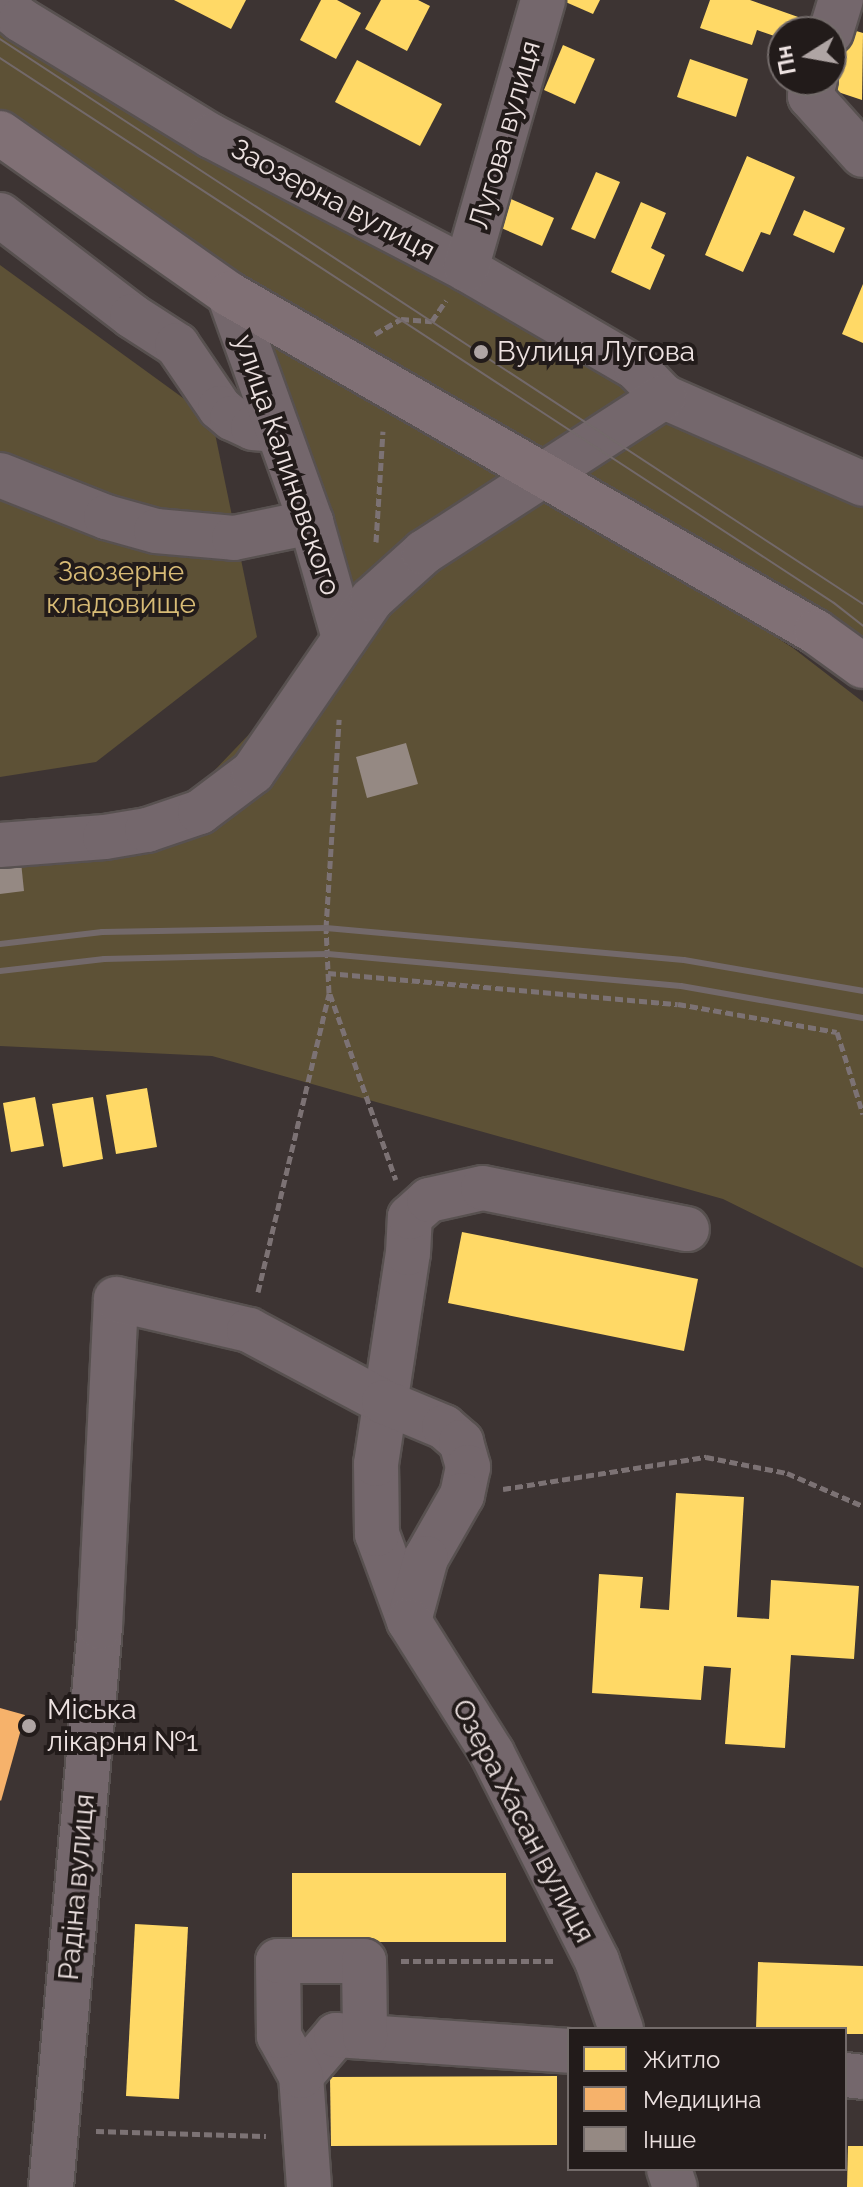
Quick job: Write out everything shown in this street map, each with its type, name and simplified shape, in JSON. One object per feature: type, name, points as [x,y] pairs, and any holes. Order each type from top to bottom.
[{"type":"main road","points":[[0,133],[229,294],[816,632],[863,666]]},
{"type":"street","name":"Лугова вулиця","points":[[466,269],[543,0]]},
{"type":"street","name":"Заозерна вулиця","points":[[0,3],[21,20],[211,136],[466,269],[636,368],[664,397],[863,484]]},
{"type":"street","points":[[810,96],[863,155]]},
{"type":"street","points":[[0,215],[132,316],[177,345],[220,408],[232,418],[253,428],[278,430]]},
{"type":"street","name":"улица Калиновского","points":[[229,294],[311,522],[344,638]]},
{"type":"street","points":[[0,845],[119,834],[200,812],[253,772],[372,599],[424,552],[664,397]]},
{"type":"street","points":[[0,475],[106,517],[156,531],[234,538],[311,522]]},
{"type":"street","points":[[410,1217],[429,1200],[483,1188],[687,1229]]},
{"type":"street","name":"Озера Хасан вулиця","points":[[410,1217],[408,1253],[376,1464],[377,1534],[409,1621],[492,1753],[597,1961],[620,2027]]},
{"type":"street","name":"Радіна вулиця","points":[[51,2187],[100,1627],[116,1299],[249,1330]]},
{"type":"street","points":[[249,1330],[384,1402],[444,1427],[461,1442],[468,1467],[462,1495],[426,1558],[409,1621]]},
{"type":"street","points":[[309,2187],[301,2076],[279,2036],[278,1961],[364,1961],[365,2037]]},
{"type":"street","points":[[301,2076],[336,2035],[567,2051]]},
{"type":"path","points":[[374,334],[401,319],[432,321],[466,269]]},
{"type":"path","points":[[372,599],[383,431]]},
{"type":"path","points":[[249,1330],[329,993],[326,928],[339,715]]},
{"type":"path","points":[[328,973],[678,1004],[837,1032],[863,1114]]},
{"type":"path","points":[[329,993],[410,1217]]},
{"type":"path","points":[[462,1495],[706,1457],[787,1473],[863,1506]]},
{"type":"path","points":[[364,1961],[597,1961]]},
{"type":"path","points":[[55,2130],[306,2138]]},
{"type":"green space","points":[[0,3],[863,484],[863,668],[0,129]]},
{"type":"green space","name":"Заозерне кладовище","points":[[0,265],[212,419],[257,637],[96,762],[0,777]]},
{"type":"green space","points":[[211,300],[510,481],[324,618]]},
{"type":"green space","points":[[540,496],[685,579],[793,648],[863,702],[863,1268],[723,1199],[212,1056],[0,1046],[0,851],[187,799],[325,655],[434,562]]},
{"type":"building: Житло","points":[[174,0],[246,0],[231,29]]},
{"type":"building: Житло","points":[[321,0],[337,0],[361,13],[336,59],[300,40]]},
{"type":"building: Житло","points":[[381,0],[418,0],[430,6],[407,51],[365,29]]},
{"type":"building: Житло","points":[[561,0],[600,0],[593,14]]},
{"type":"building: Житло","points":[[710,0],[750,0],[795,16],[767,16],[767,33],[757,30],[752,45],[700,28]]},
{"type":"building: Житло","points":[[847,28],[863,33],[862,100],[847,95]]},
{"type":"building: Житло","points":[[563,45],[595,59],[575,104],[544,90]]},
{"type":"building: Житло","points":[[690,59],[748,79],[736,117],[677,97]]},
{"type":"building: Житло","points":[[357,60],[442,104],[420,146],[335,102]]},
{"type":"building: Житло","points":[[747,156],[795,177],[770,235],[761,232],[743,272],[705,255]]},
{"type":"building: Житло","points":[[596,172],[620,182],[595,239],[571,229]]},
{"type":"building: Житло","points":[[511,199],[554,218],[542,246],[499,227]]},
{"type":"building: Житло","points":[[641,202],[666,213],[651,248],[665,255],[650,290],[611,272]]},
{"type":"building: Житло","points":[[804,210],[845,228],[834,253],[793,235]]},
{"type":"building: Житло","points":[[863,284],[863,343],[842,334]]},
{"type":"building: Житло","points":[[147,1088],[157,1147],[116,1154],[106,1095]]},
{"type":"building: Житло","points":[[35,1097],[44,1146],[11,1152],[3,1103]]},
{"type":"building: Житло","points":[[93,1097],[103,1159],[63,1167],[52,1104]]},
{"type":"building: Житло","points":[[462,1232],[698,1279],[684,1351],[448,1303]]},
{"type":"building: Житло","points":[[676,1493],[744,1497],[737,1617],[769,1619],[771,1580],[859,1586],[854,1659],[791,1655],[785,1748],[725,1744],[731,1668],[704,1666],[701,1700],[592,1693],[599,1574],[643,1577],[640,1608],[669,1610]]},
{"type":"building: Житло","points":[[292,1873],[506,1873],[506,1942],[292,1942]]},
{"type":"building: Житло","points":[[135,1924],[188,1927],[179,2099],[126,2096]]},
{"type":"building: Житло","points":[[758,1962],[863,1966],[863,2034],[847,2034],[847,2027],[756,2027]]},
{"type":"building: Житло","points":[[557,2076],[557,2145],[331,2146],[330,2077]]},
{"type":"building: Житло","points":[[848,2146],[863,2146],[863,2187],[847,2187]]},
{"type":"building: Медицина","points":[[0,1708],[25,1715],[1,1801],[0,1800]]},
{"type":"building: Інше","points":[[406,743],[418,784],[367,798],[356,757]]},
{"type":"building: Інше","points":[[21,862],[24,891],[0,894],[0,864]]},
{"type":"tram line","points":[[0,39],[863,604]]},
{"type":"tram line","points":[[0,58],[834,603],[863,626]]},
{"type":"railway","points":[[0,944],[102,932],[326,928],[684,960],[863,991]]},
{"type":"railway","points":[[0,971],[104,959],[328,954],[681,986],[863,1018]]},
{"type":"place","name":"Вулиця Лугова","points":[[481,352]]},
{"type":"place","name":"Міська лікарня №1","points":[[29,1726]]}]
